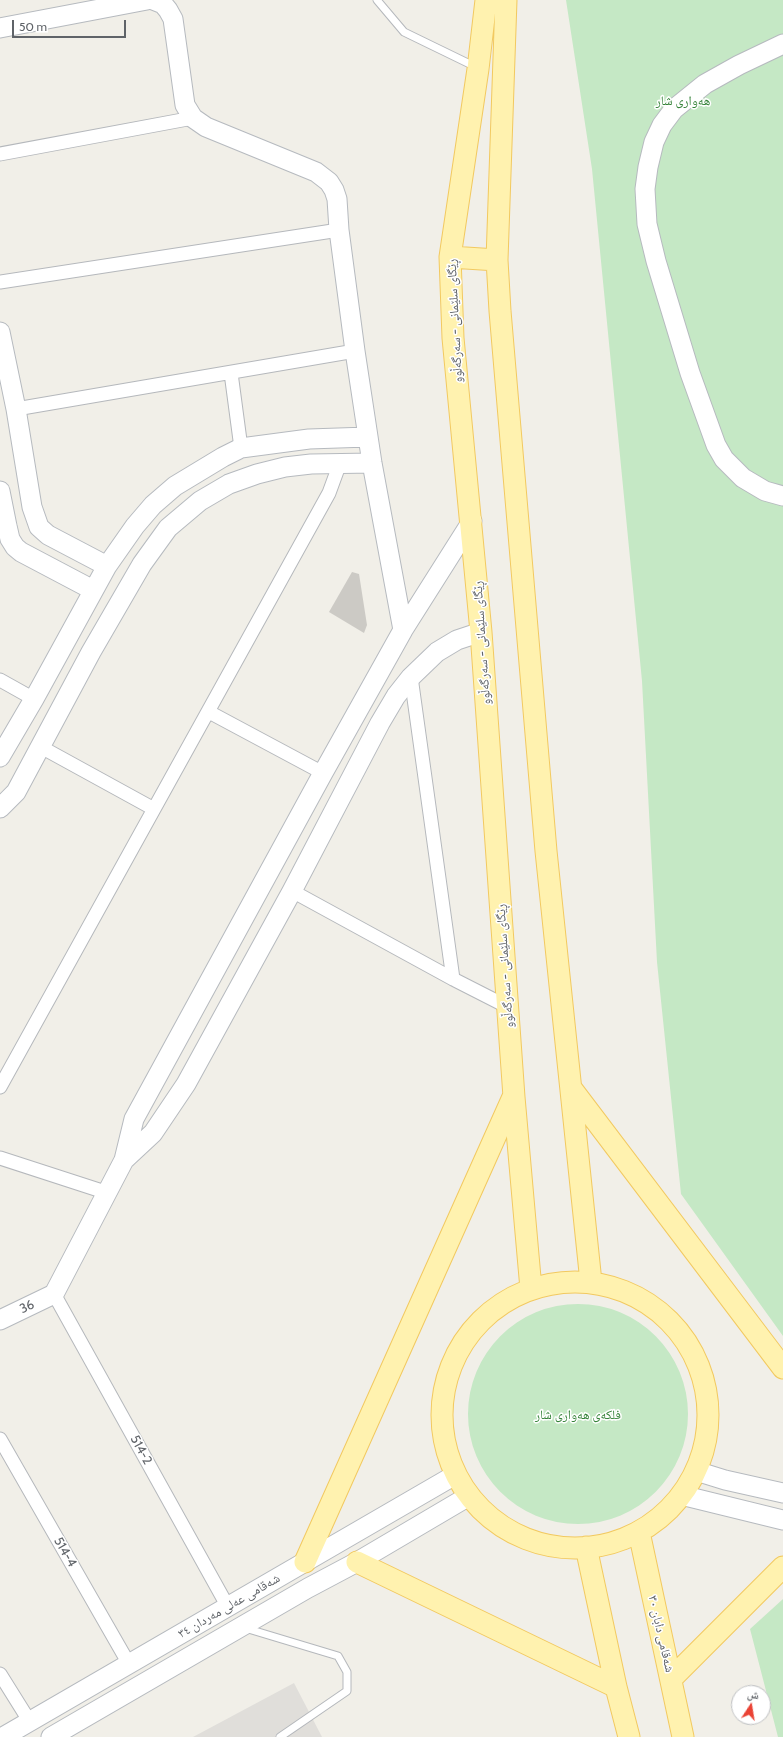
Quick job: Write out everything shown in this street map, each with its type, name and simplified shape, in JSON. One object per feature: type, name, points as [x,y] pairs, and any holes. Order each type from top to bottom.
[{"type":"main road","name":"ڕێگای سلێمانی - سەرگەڵوو","points":[[486,0],[478,68],[450,257],[453,338],[472,521],[514,1096],[531,1289]]},
{"type":"main road","points":[[506,0],[498,260],[500,311],[546,851],[591,1282]]},
{"type":"main road","points":[[450,257],[498,260]]},
{"type":"main road","points":[[571,1088],[783,1368]]},
{"type":"main road","points":[[305,1562],[514,1096]]},
{"type":"main road","points":[[561,1282],[591,1282],[631,1294],[649,1304],[670,1322],[680,1333],[692,1350],[706,1389],[708,1431],[696,1471],[682,1495],[655,1522],[638,1532],[604,1545],[564,1548],[542,1544],[521,1537],[501,1526],[484,1512],[469,1496],[455,1475],[447,1454],[442,1432],[441,1409],[444,1386],[450,1364],[465,1338],[491,1310],[510,1298],[531,1289],[561,1282]]},
{"type":"main road","name":"شەقامی دابان ٣٠","points":[[638,1532],[683,1737]]},
{"type":"main road","points":[[586,1547],[616,1687],[629,1737]]},
{"type":"main road","points":[[357,1562],[616,1687]]},
{"type":"main road","points":[[671,1679],[783,1567]]},
{"type":"street","points":[[0,28],[147,0]]},
{"type":"street","points":[[153,0],[163,4],[173,19],[186,105],[193,118],[206,126],[316,172],[323,177],[334,190],[337,199],[339,230],[355,352],[372,463],[403,630]]},
{"type":"street","points":[[783,44],[710,81],[674,109],[662,125],[654,142],[646,178],[645,195],[648,224],[656,261],[690,373],[714,440],[724,459],[743,478],[764,491],[783,496]]},
{"type":"street","points":[[0,154],[193,118]]},
{"type":"street","points":[[0,282],[339,230]]},
{"type":"street","points":[[0,332],[16,410],[32,507],[38,527],[48,535],[107,566]]},
{"type":"street","points":[[16,410],[355,352]]},
{"type":"street","points":[[231,373],[241,448]]},
{"type":"street","points":[[0,1087],[209,712],[328,493],[340,463],[337,437]]},
{"type":"street","points":[[0,757],[34,699],[107,566],[135,526],[153,505],[175,486],[241,448],[309,438],[368,437]]},
{"type":"street","points":[[0,808],[16,792],[91,652],[138,570],[168,528],[200,501],[229,484],[258,474],[285,467],[311,464],[372,463]]},
{"type":"street","points":[[0,491],[10,539],[21,552]]},
{"type":"street","points":[[54,1294],[124,1160],[129,1133],[134,1119],[403,630],[472,521]]},
{"type":"street","points":[[0,541],[93,590]]},
{"type":"street","points":[[76,581],[89,556]]},
{"type":"street","points":[[124,1160],[153,1133],[186,1084],[292,891],[380,723],[396,696],[427,660],[447,645],[481,632]]},
{"type":"street","points":[[411,677],[453,979]]},
{"type":"street","points":[[0,680],[34,699]]},
{"type":"street","points":[[209,712],[323,773]]},
{"type":"street","points":[[41,747],[154,809]]},
{"type":"street","points":[[292,891],[453,979],[508,1007]]},
{"type":"street","points":[[0,1158],[108,1193]]},
{"type":"street","name":"36","points":[[0,1320],[54,1294]]},
{"type":"street","name":"514-2","points":[[54,1294],[228,1607]]},
{"type":"street","name":"514-4","points":[[0,1439],[129,1664]]},
{"type":"street","points":[[696,1471],[725,1480],[783,1493]]},
{"type":"street","name":"شەقامی عەلی مەردان ٣٤","points":[[3,1737],[455,1475]]},
{"type":"street","points":[[682,1495],[783,1520]]},
{"type":"street","name":"شەقامی عەلی مەردان ٣٤","points":[[51,1737],[357,1562],[469,1496]]},
{"type":"street","points":[[0,1674],[30,1722]]},
{"type":"lane","points":[[377,0],[404,32],[478,68]]},
{"type":"lane","points":[[241,1627],[338,1656],[347,1672],[347,1691],[280,1737]]},
{"type":"shaded area","points":[[294,1683],[322,1737],[193,1737]]},
{"type":"green space","name":"هەواری شار","points":[[566,0],[783,0],[783,1336],[681,1194],[657,962],[642,681],[592,169]]},
{"type":"green space","name":"فلکەی هەواری شار","points":[[578,1304],[610,1309],[630,1317],[648,1329],[663,1344],[675,1362],[683,1382],[688,1414],[683,1446],[675,1466],[663,1484],[648,1499],[630,1511],[610,1519],[578,1524],[546,1519],[526,1511],[508,1499],[493,1484],[481,1466],[473,1446],[468,1414],[473,1382],[481,1362],[493,1344],[508,1329],[526,1317],[546,1309]]},
{"type":"green space","points":[[783,1599],[783,1737],[778,1737],[771,1710],[771,1685],[765,1685],[750,1629]]},
{"type":"building","points":[[352,572],[359,574],[367,625],[364,633],[329,612]]}]
